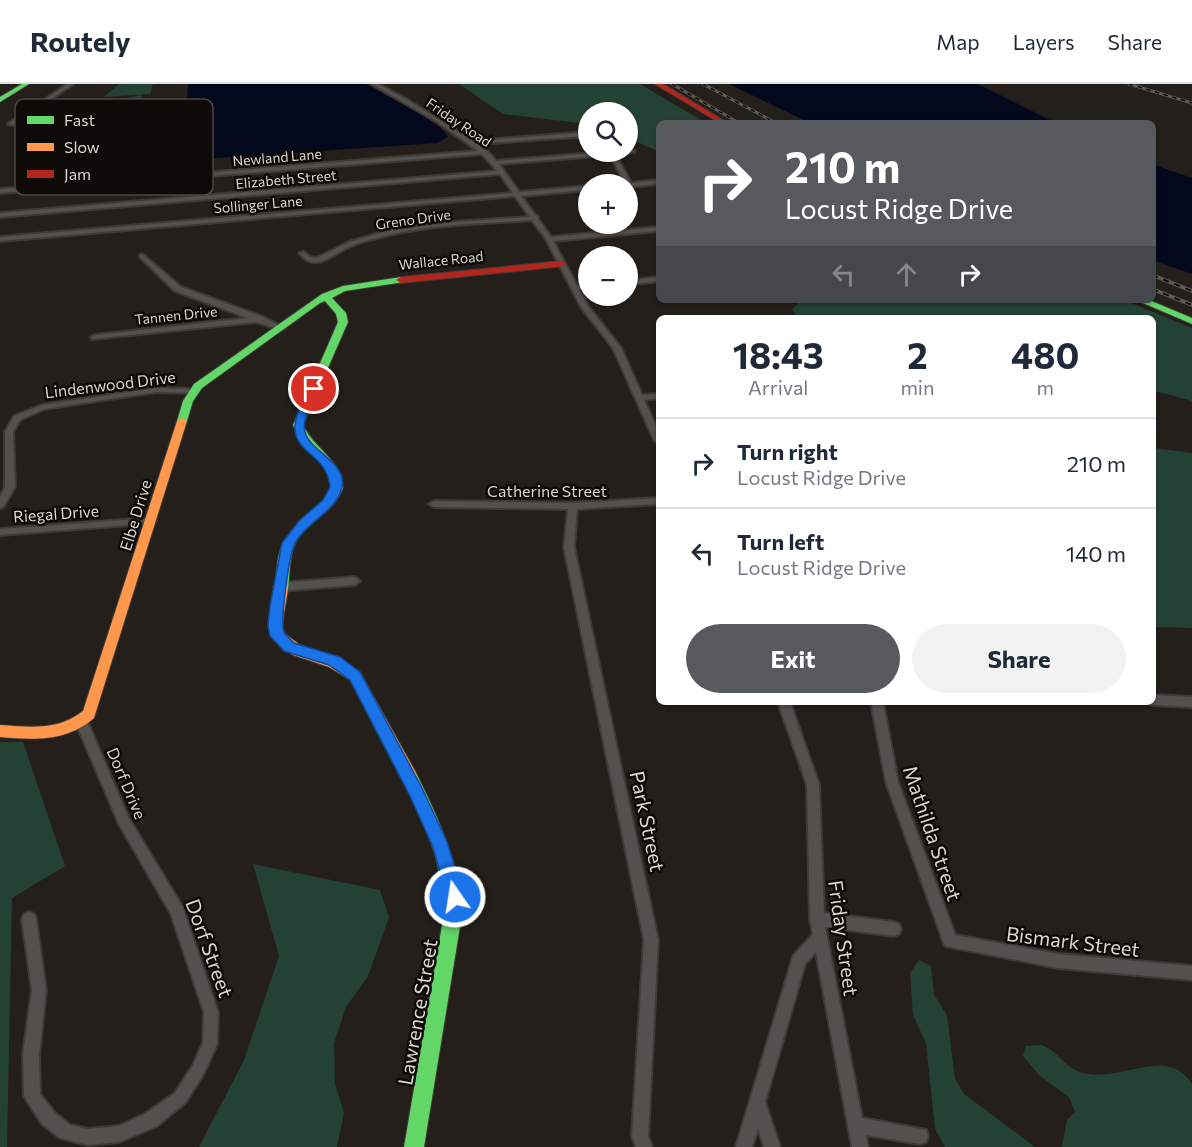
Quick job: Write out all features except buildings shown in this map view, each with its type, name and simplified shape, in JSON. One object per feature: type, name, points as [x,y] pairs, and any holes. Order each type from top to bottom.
[{"type":"main road","points":[[0,100],[26,84]]},
{"type":"main road","points":[[651,84],[711,120]]},
{"type":"main road","points":[[658,84],[720,120]]},
{"type":"main road","name":"Wallace Road","points":[[325,296],[352,287],[405,279],[562,264]]},
{"type":"main road","points":[[193,391],[325,296],[341,313],[343,322],[298,425],[301,437],[335,476],[336,487],[328,502],[304,524],[288,543],[279,587]]},
{"type":"main road","points":[[1156,302],[1192,316]]},
{"type":"main road","points":[[1148,303],[1192,321]]},
{"type":"main road","name":"Elbe Drive","points":[[82,723],[93,705],[193,391]]},
{"type":"main road","name":"Lawrence Street","points":[[279,587],[275,626],[277,636],[289,647],[334,661],[355,676],[417,793],[441,847],[454,884],[454,908],[414,1147]]},
{"type":"main road","points":[[0,731],[61,731],[82,723]]},
{"type":"street","points":[[48,99],[71,84]]},
{"type":"street","name":"Friday Road","points":[[374,84],[485,152],[519,194]]},
{"type":"street","points":[[11,124],[15,121]]},
{"type":"street","points":[[471,143],[578,135]]},
{"type":"street","name":"Newland Lane","points":[[213,174],[485,152]]},
{"type":"street","points":[[495,163],[578,156]]},
{"type":"street","name":"Elizabeth Street","points":[[0,215],[502,172]]},
{"type":"street","points":[[638,183],[656,182]]},
{"type":"street","name":"Sollinger Lane","points":[[0,238],[578,189]]},
{"type":"street","name":"Newland Lane","points":[[0,191],[15,190]]},
{"type":"street","points":[[519,194],[549,239],[592,318],[617,348],[656,435]]},
{"type":"street","name":"Greno Drive","points":[[302,253],[315,262],[328,258],[346,245],[410,229],[536,218]]},
{"type":"street","points":[[549,239],[656,229]]},
{"type":"street","points":[[142,256],[178,289],[281,328]]},
{"type":"street","points":[[638,281],[656,279]]},
{"type":"street","name":"Tannen Drive","points":[[94,337],[260,319]]},
{"type":"street","name":"Lindenwood Drive","points":[[0,505],[10,487],[9,432],[12,424],[25,413],[51,405],[156,390],[193,391]]},
{"type":"street","points":[[640,398],[656,396]]},
{"type":"street","name":"Catherine Street","points":[[434,504],[573,506],[656,501]]},
{"type":"street","name":"Park Street","points":[[573,506],[569,547],[651,940],[640,1136],[644,1147]]},
{"type":"street","name":"Riegal Drive","points":[[0,532],[151,521]]},
{"type":"street","points":[[279,587],[355,581]]},
{"type":"street","points":[[1156,700],[1192,702]]},
{"type":"street","name":"Friday Street","points":[[785,705],[813,784],[817,919],[860,1147]]},
{"type":"street","name":"Mathilda Street","points":[[878,705],[892,782],[950,941]]},
{"type":"street","name":"Dorf Drive","points":[[82,723],[123,820],[162,885]]},
{"type":"street","name":"Dorf Street","points":[[29,919],[39,990],[31,1055],[32,1096],[48,1118],[66,1132],[88,1137],[119,1134],[152,1120],[180,1098],[198,1070],[210,1044],[210,1012],[177,911],[162,885]]},
{"type":"street","points":[[817,919],[894,929]]},
{"type":"street","points":[[744,1147],[799,960],[820,937]]},
{"type":"street","name":"Bismark Street","points":[[950,941],[1058,961],[1192,973]]},
{"type":"street","points":[[757,1102],[772,1147]]},
{"type":"street","points":[[856,1125],[920,1136]]},
{"type":"green space","points":[[119,84],[153,84],[150,94],[104,97]]},
{"type":"green space","points":[[459,84],[640,84],[701,120],[656,120],[656,150],[638,143],[638,102],[578,102],[578,123],[503,114]]},
{"type":"green space","points":[[141,95],[142,99],[122,99]]},
{"type":"green space","points":[[798,303],[1131,303],[1192,328],[1192,401],[1156,391],[1156,315],[796,315],[792,310]]},
{"type":"green space","points":[[1156,448],[1192,453],[1192,628],[1156,627]]},
{"type":"green space","points":[[0,742],[23,742],[65,866],[12,898],[7,1147],[0,1147]]},
{"type":"green space","points":[[253,864],[380,890],[389,917],[368,976],[346,1007],[334,1043],[335,1084],[344,1113],[337,1147],[199,1147],[244,1060],[279,956]]},
{"type":"green space","points":[[919,960],[931,966],[934,995],[947,1015],[955,1079],[964,1094],[1035,1147],[945,1147],[935,1129],[926,1043],[913,1015],[910,973]]},
{"type":"green space","points":[[1026,1046],[1047,1047],[1076,1071],[1083,1073],[1098,1075],[1157,1066],[1170,1067],[1182,1072],[1192,1084],[1192,1147],[1062,1147],[1067,1120],[1075,1112],[1069,1097],[1040,1076],[1023,1056]]},
{"type":"water","points":[[366,84],[417,112],[441,128],[448,137],[437,143],[213,158],[213,99],[187,99],[188,85]]},
{"type":"water","points":[[729,84],[978,84],[1050,120],[804,120]]},
{"type":"water","points":[[1156,165],[1192,178],[1192,274],[1156,261]]},
{"type":"railway","points":[[672,84],[734,120]]},
{"type":"railway","points":[[703,84],[770,120]]},
{"type":"railway","points":[[1129,84],[1192,103]]},
{"type":"railway","points":[[1156,277],[1192,291]]},
{"type":"railway","points":[[1156,291],[1192,305]]},
{"type":"traffic: fast","points":[[0,100],[26,84]]},
{"type":"traffic: fast","points":[[182,421],[188,401],[198,386],[317,301],[343,289],[401,280]]},
{"type":"traffic: fast","points":[[281,589],[289,543],[294,535],[327,505],[337,488],[336,477],[329,463],[301,433],[298,425],[343,322],[341,313],[325,296]]},
{"type":"traffic: fast","points":[[1148,303],[1192,321]]},
{"type":"traffic: fast","points":[[409,776],[432,824],[444,857],[449,873],[454,908],[414,1147]]},
{"type":"traffic: slow","points":[[0,731],[36,733],[59,731],[80,722],[89,714],[182,421]]},
{"type":"traffic: slow","points":[[281,589],[275,626],[280,637],[298,651],[334,663],[355,676],[409,776]]},
{"type":"traffic: jam","points":[[658,84],[720,120]]},
{"type":"traffic: jam","points":[[401,280],[562,264]]},
{"type":"route","points":[[314,389],[298,425],[299,431],[306,443],[330,468],[337,481],[334,493],[328,502],[295,533],[288,543],[276,606],[277,636],[296,651],[334,661],[355,676],[417,793],[441,847],[454,884],[455,897]]}]
